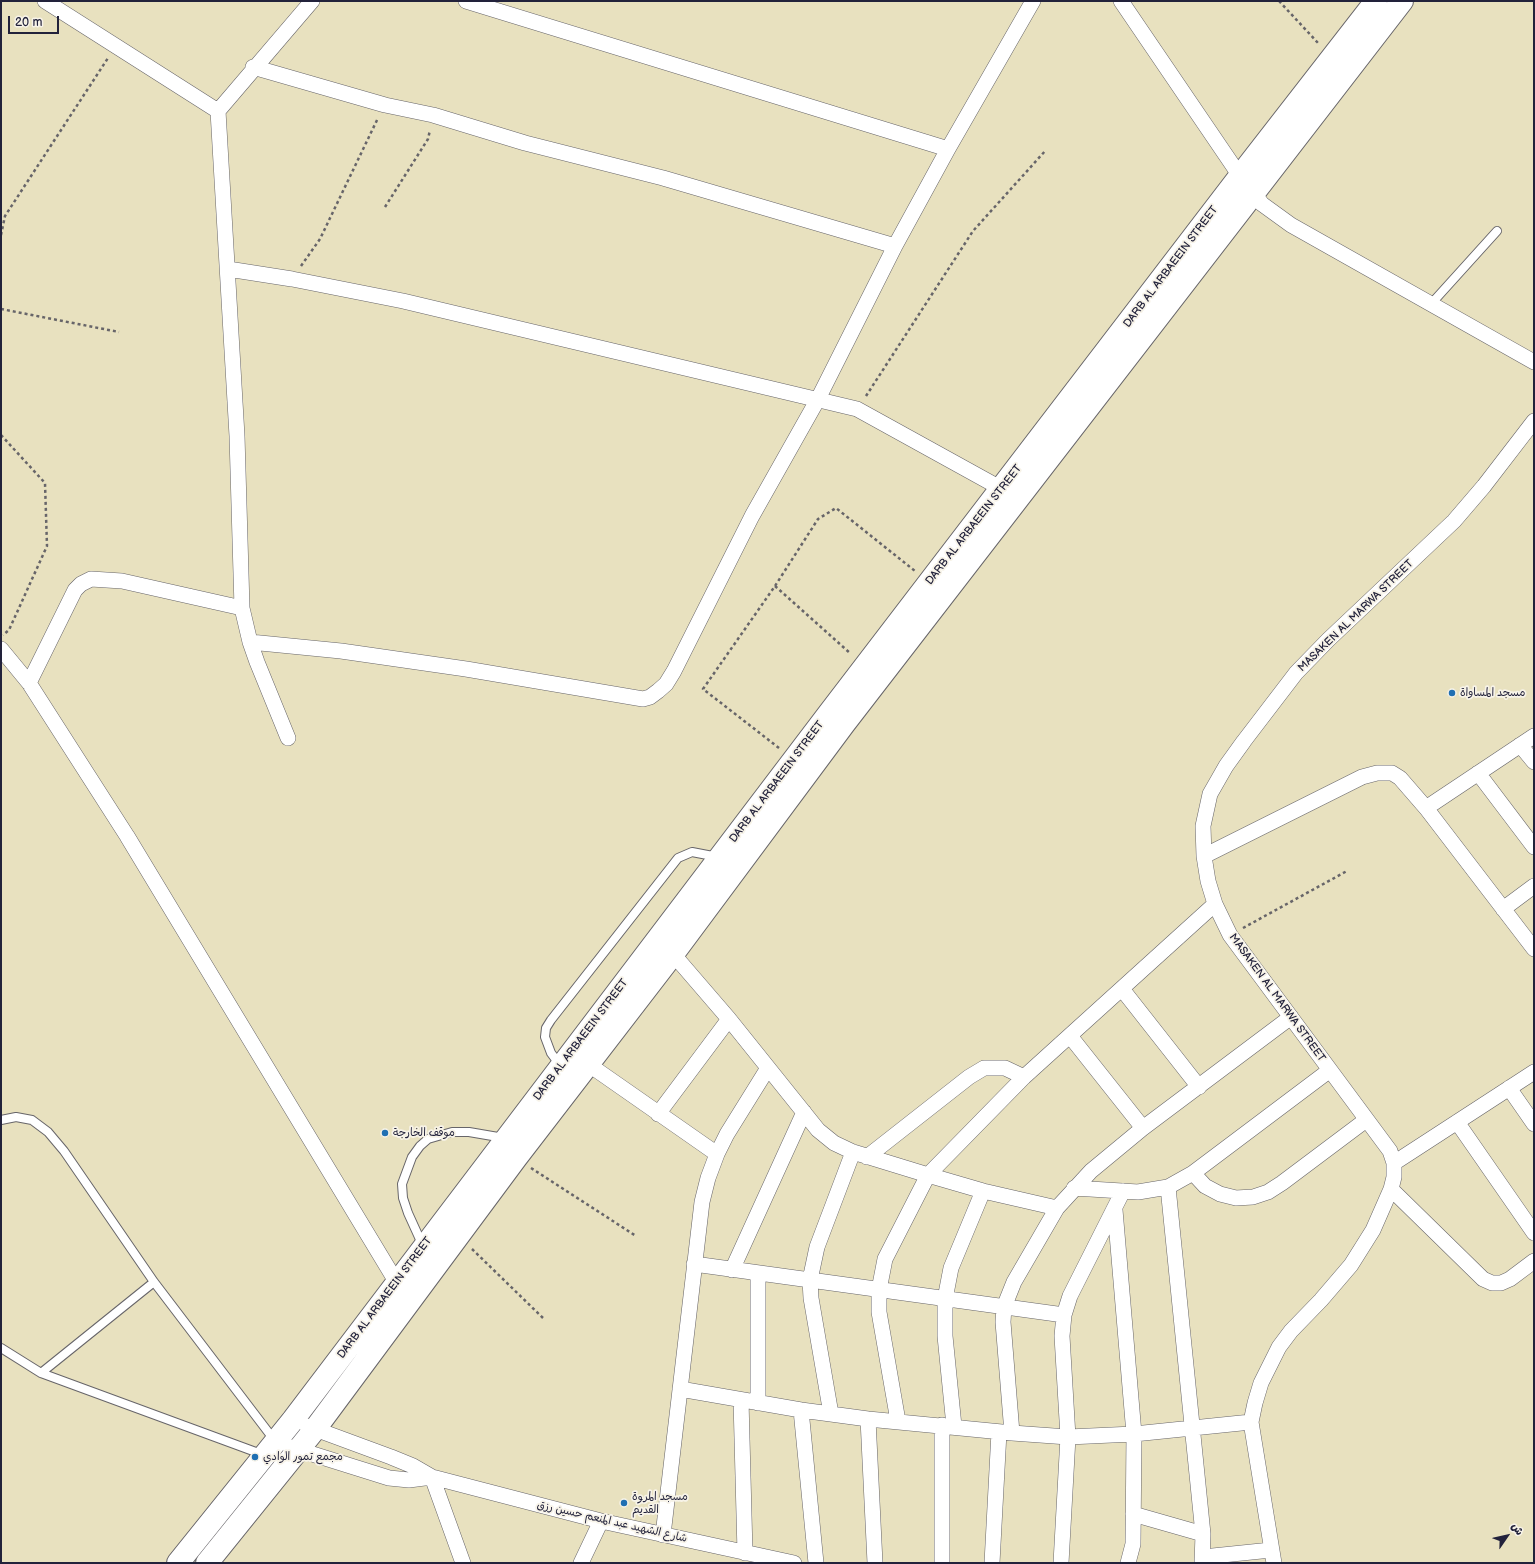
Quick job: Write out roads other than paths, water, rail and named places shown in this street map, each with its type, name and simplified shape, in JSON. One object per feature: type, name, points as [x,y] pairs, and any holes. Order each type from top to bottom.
[{"type":"highway","name":"DARB AL ARBAEEIN STREET","points":[[207,1563],[315,1429],[516,1158],[588,1064],[666,946],[721,857],[795,760],[837,718],[865,668],[1240,176],[1376,1]]},
{"type":"highway","name":"DARB AL ARBAEEIN STREET","points":[[178,1563],[293,1420],[561,1067],[666,946],[837,718],[1253,193],[1402,1]]},
{"type":"street","points":[[45,1],[116,44],[218,111]]},
{"type":"street","points":[[288,738],[264,684],[250,642],[242,608],[237,436],[218,111],[254,67],[312,1]]},
{"type":"street","points":[[466,1],[948,149]]},
{"type":"street","points":[[250,642],[341,651],[466,669],[643,699],[650,697],[666,684],[752,516],[818,399],[895,246],[1032,1]]},
{"type":"street","points":[[1121,1],[1240,176],[1262,204],[1291,225],[1534,362]]},
{"type":"street","points":[[254,67],[385,105],[433,115],[525,143],[663,178],[895,246]]},
{"type":"street","points":[[228,269],[292,279],[403,301],[857,409],[1002,489]]},
{"type":"street","name":"MASAKEN AL MARWA STREET","points":[[1272,1556],[1251,1422],[1260,1383],[1276,1353],[1291,1331],[1321,1300],[1350,1265],[1373,1230],[1391,1189],[1394,1177],[1394,1164],[1390,1151],[1230,935],[1215,904],[1208,881],[1204,856],[1203,826],[1210,794],[1226,766],[1267,709],[1296,673],[1328,640],[1454,521],[1484,486],[1534,421]]},
{"type":"street","points":[[29,683],[75,590],[81,584],[91,579],[96,578],[122,581],[242,608]]},
{"type":"street","points":[[1,649],[29,683],[127,836],[397,1283]]},
{"type":"street","points":[[1426,808],[1534,736]]},
{"type":"street","points":[[1520,745],[1534,762]]},
{"type":"street","points":[[1204,856],[1362,777],[1377,773],[1392,773],[1400,778],[1426,808],[1534,949]]},
{"type":"street","points":[[1478,773],[1534,847]]},
{"type":"street","points":[[1504,909],[1534,886]]},
{"type":"street","points":[[898,1421],[879,1312],[879,1290],[885,1259],[928,1175],[1024,1078],[1215,904]]},
{"type":"street","points":[[666,946],[729,1019],[818,1130],[834,1143],[852,1152],[928,1175],[1057,1208]]},
{"type":"street","points":[[1122,989],[1199,1087]]},
{"type":"street","points":[[992,1563],[1006,1432],[1003,1322],[1004,1307],[1014,1282],[1057,1208],[1091,1171],[1143,1128],[1290,1017]]},
{"type":"street","points":[[658,1114],[729,1019]]},
{"type":"street","points":[[1070,1036],[1143,1128]]},
{"type":"street","points":[[588,1064],[717,1154]]},
{"type":"street","points":[[663,1535],[702,1202],[708,1178],[717,1154],[727,1134],[768,1068]]},
{"type":"street","points":[[867,1157],[968,1077],[984,1068],[1005,1068],[1024,1078]]},
{"type":"street","points":[[1074,1188],[1153,1191],[1168,1187],[1193,1173],[1330,1070]]},
{"type":"street","points":[[1394,1164],[1534,1072]]},
{"type":"street","points":[[1509,1088],[1534,1124]]},
{"type":"street","points":[[732,1270],[804,1112]]},
{"type":"street","points":[[1193,1173],[1205,1186],[1220,1194],[1236,1198],[1268,1192],[1366,1120]]},
{"type":"street","points":[[1457,1122],[1534,1233]]},
{"type":"street","points":[[831,1414],[811,1298],[810,1280],[817,1247],[852,1152]]},
{"type":"street","points":[[1168,1187],[1203,1534],[1203,1560],[1272,1556]]},
{"type":"street","points":[[1391,1189],[1483,1279],[1492,1283],[1501,1283],[1510,1279],[1534,1260]]},
{"type":"street","points":[[942,1563],[948,1426],[945,1299],[951,1268],[983,1190]]},
{"type":"street","points":[[1061,1563],[1068,1436],[1062,1336],[1064,1315],[1070,1296],[1115,1210],[1123,1191]]},
{"type":"street","points":[[1115,1210],[1134,1434],[1133,1544],[1128,1563]]},
{"type":"street","points":[[694,1264],[1064,1315]]},
{"type":"street","points":[[758,1273],[758,1403]]},
{"type":"street","points":[[680,1389],[801,1410],[868,1419],[1006,1432],[1068,1436],[1134,1434],[1251,1422]]},
{"type":"street","points":[[741,1400],[746,1553]]},
{"type":"street","points":[[801,1410],[816,1563]]},
{"type":"street","points":[[868,1419],[875,1563]]},
{"type":"street","name":"شارع الشهيد عبد المنعم حسين رزق","points":[[293,1420],[413,1466],[432,1477],[601,1521],[793,1563]]},
{"type":"street","name":"شارع الشهيد عبد المنعم حسين رزق","points":[[270,1448],[298,1451],[389,1478],[409,1480],[432,1477]]},
{"type":"street","points":[[432,1477],[459,1561]]},
{"type":"street","points":[[1133,1514],[1203,1534]]},
{"type":"street","points":[[581,1563],[601,1521]]},
{"type":"lane","points":[[1431,304],[1497,231]]},
{"type":"lane","points":[[561,1067],[551,1054],[545,1037],[546,1028],[551,1020],[678,858],[692,852],[721,857]]},
{"type":"lane","points":[[1,1120],[16,1117],[32,1120],[48,1132],[64,1151],[270,1448]]},
{"type":"lane","points":[[424,1247],[408,1213],[403,1198],[402,1184],[412,1157],[420,1146],[428,1139],[452,1132],[469,1132],[506,1138]]},
{"type":"lane","points":[[41,1373],[154,1282]]},
{"type":"lane","points":[[1,1348],[41,1373],[270,1448]]},
{"type":"place","name":"مسجد المساواة","points":[[1452,693]]},
{"type":"place","name":"موقف الخارجة","points":[[385,1133]]},
{"type":"place","name":"مجمع تمور الوادي","points":[[255,1457]]},
{"type":"place","name":"مسجد المروة القديم","points":[[624,1503]]}]
